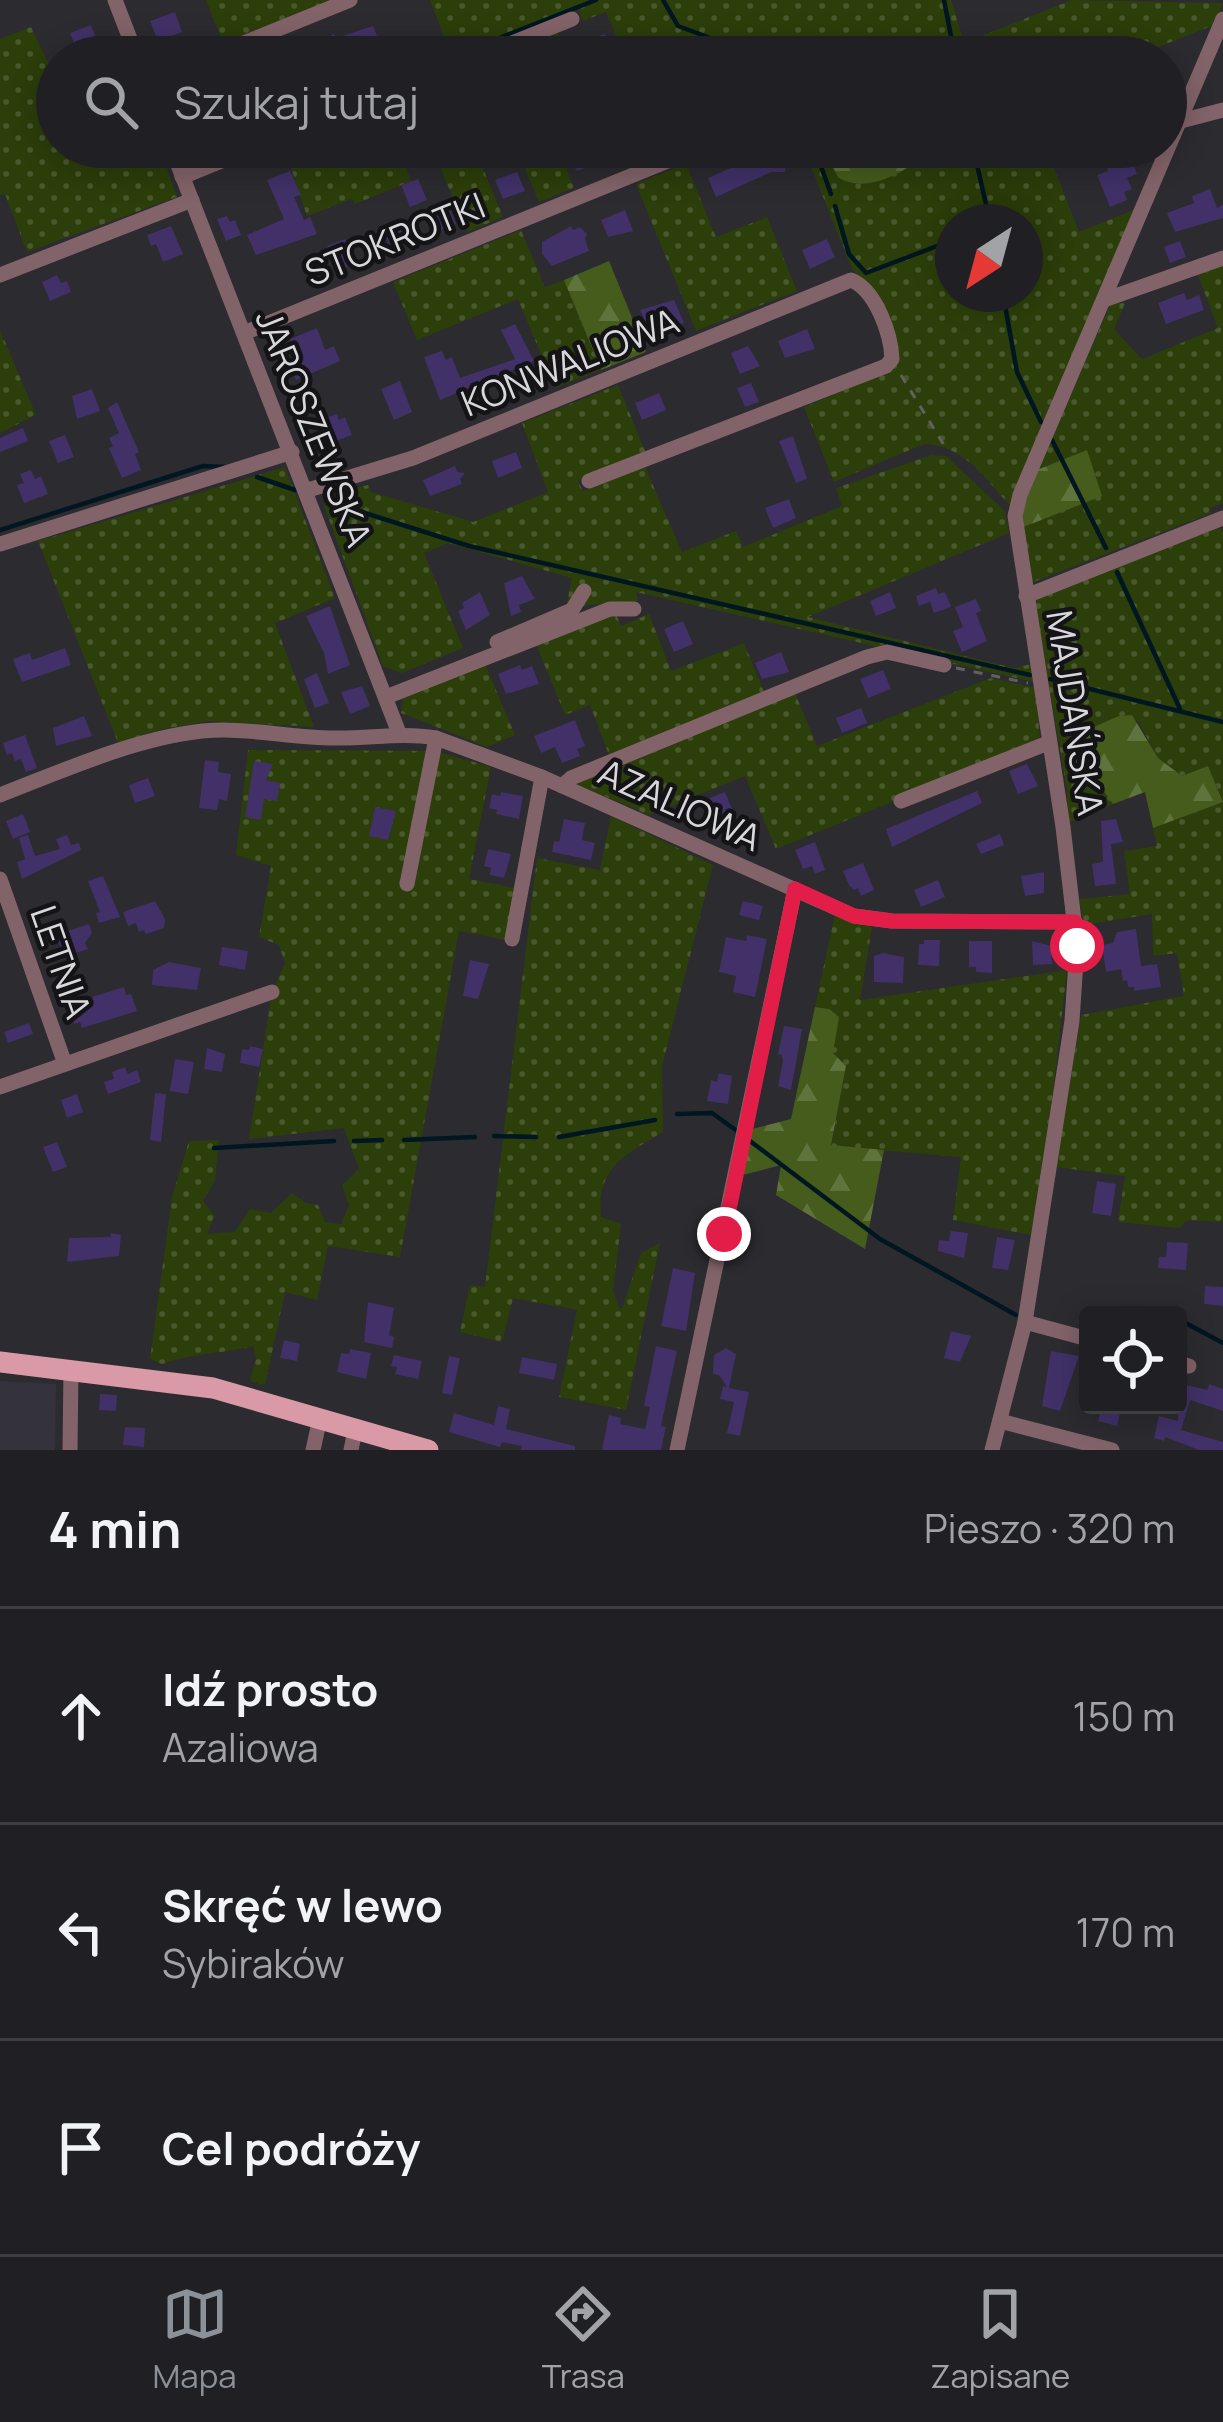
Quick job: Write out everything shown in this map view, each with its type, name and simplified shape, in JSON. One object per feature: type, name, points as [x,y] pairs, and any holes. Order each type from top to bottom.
[{"type":"main road","points":[[0,1362],[213,1388],[320,1418],[353,1440],[428,1450]]},
{"type":"street","points":[[115,0],[129,36]]},
{"type":"street","points":[[260,36],[350,0]]},
{"type":"street","points":[[530,36],[572,19]]},
{"type":"street","name":"MAJDAŃSKA","points":[[1187,106],[1223,19]]},
{"type":"street","points":[[1187,119],[1223,110]]},
{"type":"street","name":"JAROSZEWSKA","points":[[179,168],[400,733]]},
{"type":"street","points":[[182,177],[204,168]]},
{"type":"street","name":"STOKROTKI","points":[[244,333],[650,168]]},
{"type":"street","name":"MAJDAŃSKA","points":[[992,1450],[1025,1322],[1072,1021],[1075,922],[1016,542],[1017,507],[1161,168]]},
{"type":"street","points":[[0,275],[192,200]]},
{"type":"street","points":[[1104,300],[1223,258]]},
{"type":"street","name":"KONWALIOWA","points":[[308,490],[413,458],[851,280],[869,293],[892,359]]},
{"type":"street","points":[[589,482],[882,368],[892,359]]},
{"type":"street","points":[[0,544],[292,452]]},
{"type":"street","points":[[1026,596],[1223,518]]},
{"type":"street","points":[[384,692],[572,610],[584,591]]},
{"type":"street","points":[[384,692],[610,609],[634,609]]},
{"type":"street","points":[[562,786],[867,657],[886,652],[944,665]]},
{"type":"street","name":"AZALIOWA","points":[[0,795],[158,741],[218,730],[336,739],[400,733],[436,738],[542,777],[854,916],[892,921],[1075,922]]},
{"type":"street","points":[[407,884],[436,738]]},
{"type":"street","points":[[902,802],[1048,743]]},
{"type":"street","name":"AZALIOWA","points":[[512,939],[542,777]]},
{"type":"street","name":"LETNIA","points":[[0,879],[65,1064]]},
{"type":"street","points":[[677,1450],[795,889]]},
{"type":"street","points":[[0,1087],[272,992]]},
{"type":"street","points":[[1025,1322],[1079,1337]]},
{"type":"street","points":[[70,1450],[71,1368]]},
{"type":"street","points":[[313,1450],[320,1418]]},
{"type":"street","points":[[1000,1421],[1112,1450]]},
{"type":"path","points":[[892,359],[947,450]]},
{"type":"path","points":[[944,665],[1041,688]]},
{"type":"shaded area","points":[[0,1381],[56,1384],[55,1450],[0,1450]]},
{"type":"green space","points":[[206,0],[331,0],[241,36],[220,36]]},
{"type":"green space","points":[[430,0],[951,0],[962,36],[616,36],[606,12],[583,21],[578,9],[512,36],[444,36]]},
{"type":"green space","points":[[1072,0],[1223,3],[1214,25],[1186,36],[982,36]]},
{"type":"green space","points":[[31,27],[36,38],[36,168],[167,168],[177,197],[27,252],[5,194],[0,196],[0,39]]},
{"type":"green space","points":[[291,168],[406,168],[411,181],[355,204],[352,199],[307,216]]},
{"type":"green space","points":[[483,168],[503,217],[467,232],[441,169]]},
{"type":"green space","points":[[525,168],[566,168],[574,188],[539,202]]},
{"type":"green space","points":[[688,168],[716,237],[767,217],[797,291],[696,331],[636,184]]},
{"type":"green space","points":[[811,168],[835,168],[853,183],[903,168],[1054,168],[1079,232],[1136,209],[1011,507],[963,457],[924,444],[834,482],[804,407],[893,370],[897,358],[871,289],[852,269]]},
{"type":"green space","points":[[833,168],[906,168],[861,184],[838,177]]},
{"type":"green space","points":[[521,230],[545,287],[564,280],[601,370],[555,388],[518,299],[417,340],[393,282]]},
{"type":"green space","points":[[609,261],[646,352],[601,370],[564,280]]},
{"type":"green space","points":[[1223,265],[1223,503],[1210,508],[1211,513],[1031,583],[1021,528],[1102,495],[1037,470],[1111,303],[1125,303],[1114,329],[1142,359],[1218,328],[1198,275]]},
{"type":"green space","points":[[0,330],[36,415],[0,433]]},
{"type":"green space","points":[[618,385],[646,453],[578,481],[583,491],[645,467],[682,552],[736,531],[743,547],[842,506],[836,488],[931,455],[946,456],[1005,511],[1009,533],[808,617],[1014,668],[1032,664],[1034,682],[636,592],[638,601],[566,607],[572,578],[448,543],[424,553],[463,648],[402,673],[383,666],[324,506],[330,494],[368,485],[371,492],[473,522],[548,492],[522,423]]},
{"type":"green space","points":[[1087,450],[1102,496],[1021,528],[1025,497],[1037,470]]},
{"type":"green space","points":[[285,467],[335,598],[275,623],[314,727],[209,721],[118,743],[38,541]]},
{"type":"green space","points":[[1218,528],[1223,531],[1223,801],[1208,766],[1182,776],[1158,758],[1138,721],[1125,715],[1071,738],[1113,804],[1067,823],[1067,790],[1034,600]]},
{"type":"green space","points":[[615,612],[621,626],[649,614],[671,671],[744,643],[764,692],[609,755],[590,705],[565,715],[536,644]]},
{"type":"green space","points":[[485,664],[515,735],[487,747],[401,713],[403,697]]},
{"type":"green space","points":[[991,678],[1036,688],[1040,742],[776,849],[745,776],[649,815],[578,785],[795,693],[817,746]]},
{"type":"green space","points":[[1132,715],[1158,758],[1182,776],[1208,766],[1223,802],[1153,828],[1145,792],[1113,804],[1069,743],[1071,737]]},
{"type":"green space","points":[[248,750],[435,751],[491,767],[469,879],[515,888],[505,940],[459,931],[400,1257],[328,1246],[317,1300],[285,1292],[265,1385],[250,1381],[256,1359],[253,1346],[162,1364],[150,1359],[172,1197],[189,1141],[219,1140],[215,1180],[203,1201],[215,1216],[207,1234],[235,1232],[250,1209],[271,1213],[292,1193],[318,1205],[325,1222],[341,1224],[349,1205],[342,1186],[359,1169],[344,1128],[249,1139],[272,992],[285,963],[279,945],[259,937],[271,866],[236,855]]},
{"type":"green space","points":[[1223,801],[1223,1222],[1188,1220],[1179,1228],[1118,1222],[1125,1176],[1056,1167],[1081,1015],[1184,996],[1177,953],[1153,956],[1152,914],[1084,925],[1079,899],[1130,894],[1124,851],[1157,846],[1153,828]]},
{"type":"green space","points":[[611,816],[713,865],[662,1066],[663,1132],[616,1164],[603,1186],[601,1217],[621,1224],[613,1291],[621,1311],[641,1253],[660,1243],[626,1410],[559,1397],[577,1310],[513,1298],[502,1342],[460,1332],[470,1285],[485,1287],[537,858],[600,870]]},
{"type":"green space","points":[[835,914],[872,927],[860,1000],[1067,970],[1031,1235],[953,1220],[961,1157],[831,1146],[846,1067],[833,1053],[829,1009],[815,1007]]},
{"type":"green space","points":[[815,1007],[839,1017],[833,1053],[846,1066],[831,1145],[884,1150],[865,1249],[776,1195],[781,1165],[739,1176],[748,1130],[791,1119]]},
{"type":"building","points":[[175,12],[182,32],[156,36],[150,21]]},
{"type":"building","points":[[91,25],[95,36],[71,36]]},
{"type":"building","points":[[373,26],[377,36],[342,36]]},
{"type":"building","points":[[731,168],[785,168],[716,197],[708,178]]},
{"type":"building","points":[[1135,168],[1137,174],[1127,178],[1132,189],[1124,192],[1127,200],[1110,207],[1097,175]]},
{"type":"building","points":[[290,171],[301,195],[294,197],[304,220],[310,217],[317,234],[256,255],[247,235],[284,219],[267,180]]},
{"type":"building","points":[[517,172],[525,191],[503,199],[495,180]]},
{"type":"building","points":[[418,179],[427,200],[410,207],[401,185]]},
{"type":"building","points":[[1210,189],[1217,208],[1223,205],[1223,218],[1175,232],[1167,213],[1194,203],[1192,196]]},
{"type":"building","points":[[447,203],[456,224],[439,231],[430,210]]},
{"type":"building","points":[[625,210],[633,231],[608,237],[601,220]]},
{"type":"building","points":[[227,216],[230,222],[235,220],[241,235],[226,241],[217,219]]},
{"type":"building","points":[[406,220],[414,240],[397,247],[387,239],[379,243],[375,232]]},
{"type":"building","points":[[171,226],[183,254],[163,262],[147,235]]},
{"type":"building","points":[[571,226],[587,234],[589,251],[552,266],[542,254],[542,242]]},
{"type":"building","points":[[345,239],[355,264],[336,271],[327,246]]},
{"type":"building","points":[[827,239],[835,257],[810,269],[802,250]]},
{"type":"building","points":[[1180,241],[1186,257],[1170,263],[1164,247]]},
{"type":"building","points":[[57,275],[61,283],[67,281],[71,292],[50,301],[42,282]]},
{"type":"building","points":[[1184,293],[1187,300],[1199,295],[1204,310],[1166,324],[1158,303]]},
{"type":"building","points":[[674,300],[684,323],[650,332],[640,310]]},
{"type":"building","points":[[515,324],[534,361],[440,400],[424,357],[442,351],[446,360],[452,357],[460,378],[515,359],[501,330]]},
{"type":"building","points":[[317,328],[325,350],[334,346],[340,361],[296,380],[290,364],[298,361],[290,339]]},
{"type":"building","points":[[807,329],[815,349],[785,358],[778,341]]},
{"type":"building","points":[[748,346],[760,366],[740,374],[731,353]]},
{"type":"building","points":[[400,381],[412,412],[394,420],[381,389]]},
{"type":"building","points":[[751,383],[759,402],[745,407],[737,388]]},
{"type":"building","points":[[92,389],[100,411],[77,419],[72,396]]},
{"type":"building","points":[[659,393],[666,410],[642,420],[635,403]]},
{"type":"building","points":[[117,402],[139,452],[135,454],[141,470],[122,478],[109,448],[113,446],[109,438],[119,433],[108,408]]},
{"type":"building","points":[[337,414],[339,420],[345,417],[352,435],[328,444],[319,420]]},
{"type":"building","points":[[23,428],[28,441],[0,452],[0,438]]},
{"type":"building","points":[[65,435],[74,457],[58,463],[49,441]]},
{"type":"building","points":[[793,436],[807,479],[796,483],[779,441]]},
{"type":"building","points":[[516,452],[522,468],[498,478],[492,461]]},
{"type":"building","points":[[455,466],[457,472],[465,473],[462,484],[430,496],[423,480]]},
{"type":"building","points":[[31,470],[35,479],[41,476],[48,494],[24,503],[17,485],[24,483],[20,474]]},
{"type":"building","points":[[789,499],[796,518],[773,528],[765,508]]},
{"type":"building","points":[[522,576],[535,599],[519,605],[521,612],[511,616],[504,583]]},
{"type":"building","points":[[936,588],[938,594],[945,592],[951,607],[934,613],[930,602],[919,606],[916,596]]},
{"type":"building","points":[[480,592],[490,615],[466,630],[458,611]]},
{"type":"building","points":[[890,592],[896,608],[876,616],[870,601]]},
{"type":"building","points":[[976,599],[987,641],[962,652],[953,631],[963,627],[955,607]]},
{"type":"building","points":[[330,606],[350,665],[328,674],[324,653],[306,616]]},
{"type":"building","points":[[683,621],[693,644],[674,652],[664,629]]},
{"type":"building","points":[[65,648],[71,665],[22,682],[13,659],[30,653],[32,660]]},
{"type":"building","points":[[781,652],[789,672],[762,679],[755,663]]},
{"type":"building","points":[[520,665],[522,670],[532,666],[539,684],[506,694],[498,674]]},
{"type":"building","points":[[883,670],[891,689],[868,698],[860,679]]},
{"type":"building","points":[[317,673],[329,703],[315,708],[304,679]]},
{"type":"building","points":[[362,686],[370,706],[350,714],[341,692]]},
{"type":"building","points":[[861,708],[867,723],[842,733],[836,718]]},
{"type":"building","points":[[84,716],[92,736],[56,746],[53,728]]},
{"type":"building","points":[[575,720],[585,746],[577,749],[580,756],[562,763],[555,747],[541,753],[534,736]]},
{"type":"building","points":[[25,735],[37,768],[26,772],[21,759],[7,755],[3,743]]},
{"type":"building","points":[[205,760],[219,762],[218,772],[231,774],[227,801],[219,799],[217,810],[199,808]]},
{"type":"building","points":[[254,761],[273,764],[266,780],[280,783],[277,801],[264,799],[261,820],[245,817]]},
{"type":"building","points":[[1027,764],[1038,786],[1018,794],[1009,771]]},
{"type":"building","points":[[148,778],[155,796],[135,803],[129,785]]},
{"type":"building","points":[[977,791],[982,803],[892,847],[886,829]]},
{"type":"building","points":[[501,792],[523,796],[519,819],[489,808],[492,794],[500,796]]},
{"type":"building","points":[[725,792],[736,819],[713,828],[702,801]]},
{"type":"building","points":[[375,807],[396,811],[388,840],[369,836]]},
{"type":"building","points":[[23,814],[30,832],[13,839],[6,821]]},
{"type":"building","points":[[564,819],[585,823],[582,840],[595,843],[591,860],[552,852]]},
{"type":"building","points":[[1116,819],[1123,842],[1111,844],[1116,884],[1095,886],[1092,864],[1103,862],[1101,821]]},
{"type":"building","points":[[1000,834],[1004,845],[981,854],[976,844]]},
{"type":"building","points":[[28,835],[35,856],[60,849],[56,839],[67,835],[71,845],[79,843],[81,850],[22,879],[17,862],[25,859],[19,838]]},
{"type":"building","points":[[815,842],[825,870],[815,874],[812,866],[803,869],[795,850]]},
{"type":"building","points":[[488,849],[511,854],[504,878],[490,875],[491,868],[484,866]]},
{"type":"building","points":[[863,863],[874,890],[861,896],[843,871]]},
{"type":"building","points":[[1044,872],[1044,893],[1025,896],[1021,876]]},
{"type":"building","points":[[103,876],[120,917],[99,923],[96,913],[100,912],[88,881]]},
{"type":"building","points":[[938,880],[945,897],[921,907],[914,890]]},
{"type":"building","points":[[155,901],[165,919],[164,928],[146,934],[139,932],[136,923],[128,926],[123,912]]},
{"type":"building","points":[[743,901],[763,906],[759,920],[739,915]]},
{"type":"building","points":[[89,924],[88,949],[64,957],[56,935]]},
{"type":"building","points":[[1136,929],[1141,966],[1157,964],[1161,987],[1134,991],[1123,981],[1121,969],[1106,972],[1102,945],[1113,943],[1117,932]]},
{"type":"building","points":[[747,935],[767,939],[755,997],[733,992],[736,976],[719,972],[726,937],[746,941]]},
{"type":"building","points":[[940,940],[939,966],[918,965],[919,944]]},
{"type":"building","points":[[969,941],[992,941],[992,973],[969,967]]},
{"type":"building","points":[[1032,941],[1051,946],[1052,964],[1033,965]]},
{"type":"building","points":[[222,947],[248,951],[245,970],[219,965]]},
{"type":"building","points":[[874,956],[904,957],[903,983],[874,982]]},
{"type":"building","points":[[470,960],[489,964],[478,999],[463,996]]},
{"type":"building","points":[[169,962],[201,968],[197,990],[152,985],[153,970]]},
{"type":"building","points":[[124,987],[137,1011],[82,1028],[80,1022],[74,1024],[70,1010]]},
{"type":"building","points":[[29,1023],[33,1034],[8,1043],[4,1032]]},
{"type":"building","points":[[784,1026],[802,1029],[791,1090],[778,1086]]},
{"type":"building","points":[[207,1048],[225,1054],[222,1072],[204,1069]]},
{"type":"building","points":[[242,1049],[263,1049],[259,1067],[240,1063]]},
{"type":"building","points":[[175,1059],[194,1062],[188,1094],[170,1091]]},
{"type":"building","points":[[125,1067],[128,1074],[137,1070],[141,1082],[108,1094],[104,1082]]},
{"type":"building","points":[[719,1073],[732,1076],[728,1104],[707,1101],[711,1080],[717,1082]]},
{"type":"building","points":[[155,1093],[166,1094],[161,1142],[150,1140]]},
{"type":"building","points":[[77,1094],[83,1112],[67,1118],[61,1100]]},
{"type":"building","points":[[57,1142],[67,1167],[53,1172],[43,1147]]},
{"type":"building","points":[[1097,1181],[1116,1184],[1111,1216],[1092,1213]]},
{"type":"building","points":[[951,1231],[968,1233],[964,1258],[938,1251],[939,1240],[949,1241]]},
{"type":"building","points":[[111,1233],[121,1235],[119,1256],[67,1262],[69,1238],[111,1237]]},
{"type":"building","points":[[997,1237],[1015,1240],[1008,1270],[992,1268]]},
{"type":"building","points":[[1167,1242],[1188,1243],[1186,1270],[1158,1268],[1159,1257],[1166,1257]]},
{"type":"building","points":[[673,1268],[695,1273],[686,1331],[661,1326]]},
{"type":"building","points":[[1205,1286],[1223,1287],[1223,1306],[1204,1304]]},
{"type":"building","points":[[368,1302],[394,1308],[389,1335],[394,1337],[392,1348],[364,1342]]},
{"type":"building","points":[[951,1331],[971,1336],[960,1362],[944,1358]]},
{"type":"building","points":[[284,1340],[300,1344],[297,1361],[280,1358]]},
{"type":"building","points":[[656,1346],[677,1351],[661,1426],[666,1427],[661,1450],[602,1450],[609,1415],[621,1418],[620,1424],[645,1429],[650,1407],[644,1406]]},
{"type":"building","points":[[726,1348],[736,1354],[729,1388],[749,1392],[740,1436],[727,1433],[734,1402],[720,1399],[723,1386],[727,1387],[713,1374],[714,1355]]},
{"type":"building","points":[[350,1349],[371,1353],[366,1379],[337,1372],[341,1353],[349,1354]]},
{"type":"building","points":[[1051,1351],[1079,1356],[1060,1411],[1042,1406]]},
{"type":"building","points":[[394,1355],[422,1361],[418,1379],[395,1374]]},
{"type":"building","points":[[449,1356],[460,1358],[452,1395],[442,1393]]},
{"type":"building","points":[[522,1357],[557,1364],[554,1380],[519,1373]]},
{"type":"building","points":[[1209,1384],[1223,1389],[1223,1411],[1190,1400],[1187,1410],[1187,1385],[1207,1390]]},
{"type":"building","points":[[100,1394],[117,1395],[116,1411],[99,1410]]},
{"type":"building","points":[[498,1406],[510,1409],[506,1429],[575,1446],[575,1450],[521,1450],[522,1446],[502,1442],[500,1447],[449,1432],[454,1413],[494,1425]]},
{"type":"building","points":[[1100,1414],[1120,1414],[1117,1426],[1098,1421]]},
{"type":"building","points":[[1178,1414],[1186,1414],[1181,1430],[1223,1442],[1223,1450],[1199,1450],[1165,1437],[1164,1441],[1154,1438],[1159,1416],[1178,1421]]},
{"type":"building","points":[[125,1427],[145,1428],[144,1447],[123,1445]]},
{"type":"waterway","points":[[504,36],[596,0]]},
{"type":"waterway","points":[[663,0],[678,26],[705,36]]},
{"type":"waterway","points":[[944,0],[951,36]]},
{"type":"waterway","points":[[822,168],[831,194]]},
{"type":"waterway","points":[[978,168],[986,204]]},
{"type":"waterway","points":[[835,206],[849,254],[866,273],[935,247]]},
{"type":"waterway","points":[[1006,312],[1017,372],[1041,422]]},
{"type":"waterway","points":[[1052,440],[1106,548]]},
{"type":"waterway","points":[[0,530],[203,466],[225,467]]},
{"type":"waterway","points":[[257,477],[295,490]]},
{"type":"waterway","points":[[327,501],[469,546],[1030,675]]},
{"type":"waterway","points":[[1117,572],[1180,709]]},
{"type":"waterway","points":[[1050,679],[1223,722]]},
{"type":"waterway","points":[[677,1114],[712,1113],[737,1131]]},
{"type":"waterway","points":[[559,1137],[655,1120]]},
{"type":"waterway","points":[[494,1136],[536,1137]]},
{"type":"waterway","points":[[404,1140],[475,1137]]},
{"type":"waterway","points":[[354,1141],[382,1140]]},
{"type":"waterway","points":[[214,1148],[334,1141]]},
{"type":"waterway","points":[[750,1141],[880,1239],[1016,1315]]},
{"type":"waterway","points":[[1187,1324],[1223,1343]]},
{"type":"route","points":[[724,1234],[795,889],[854,916],[892,921],[1075,922],[1077,946]]}]
